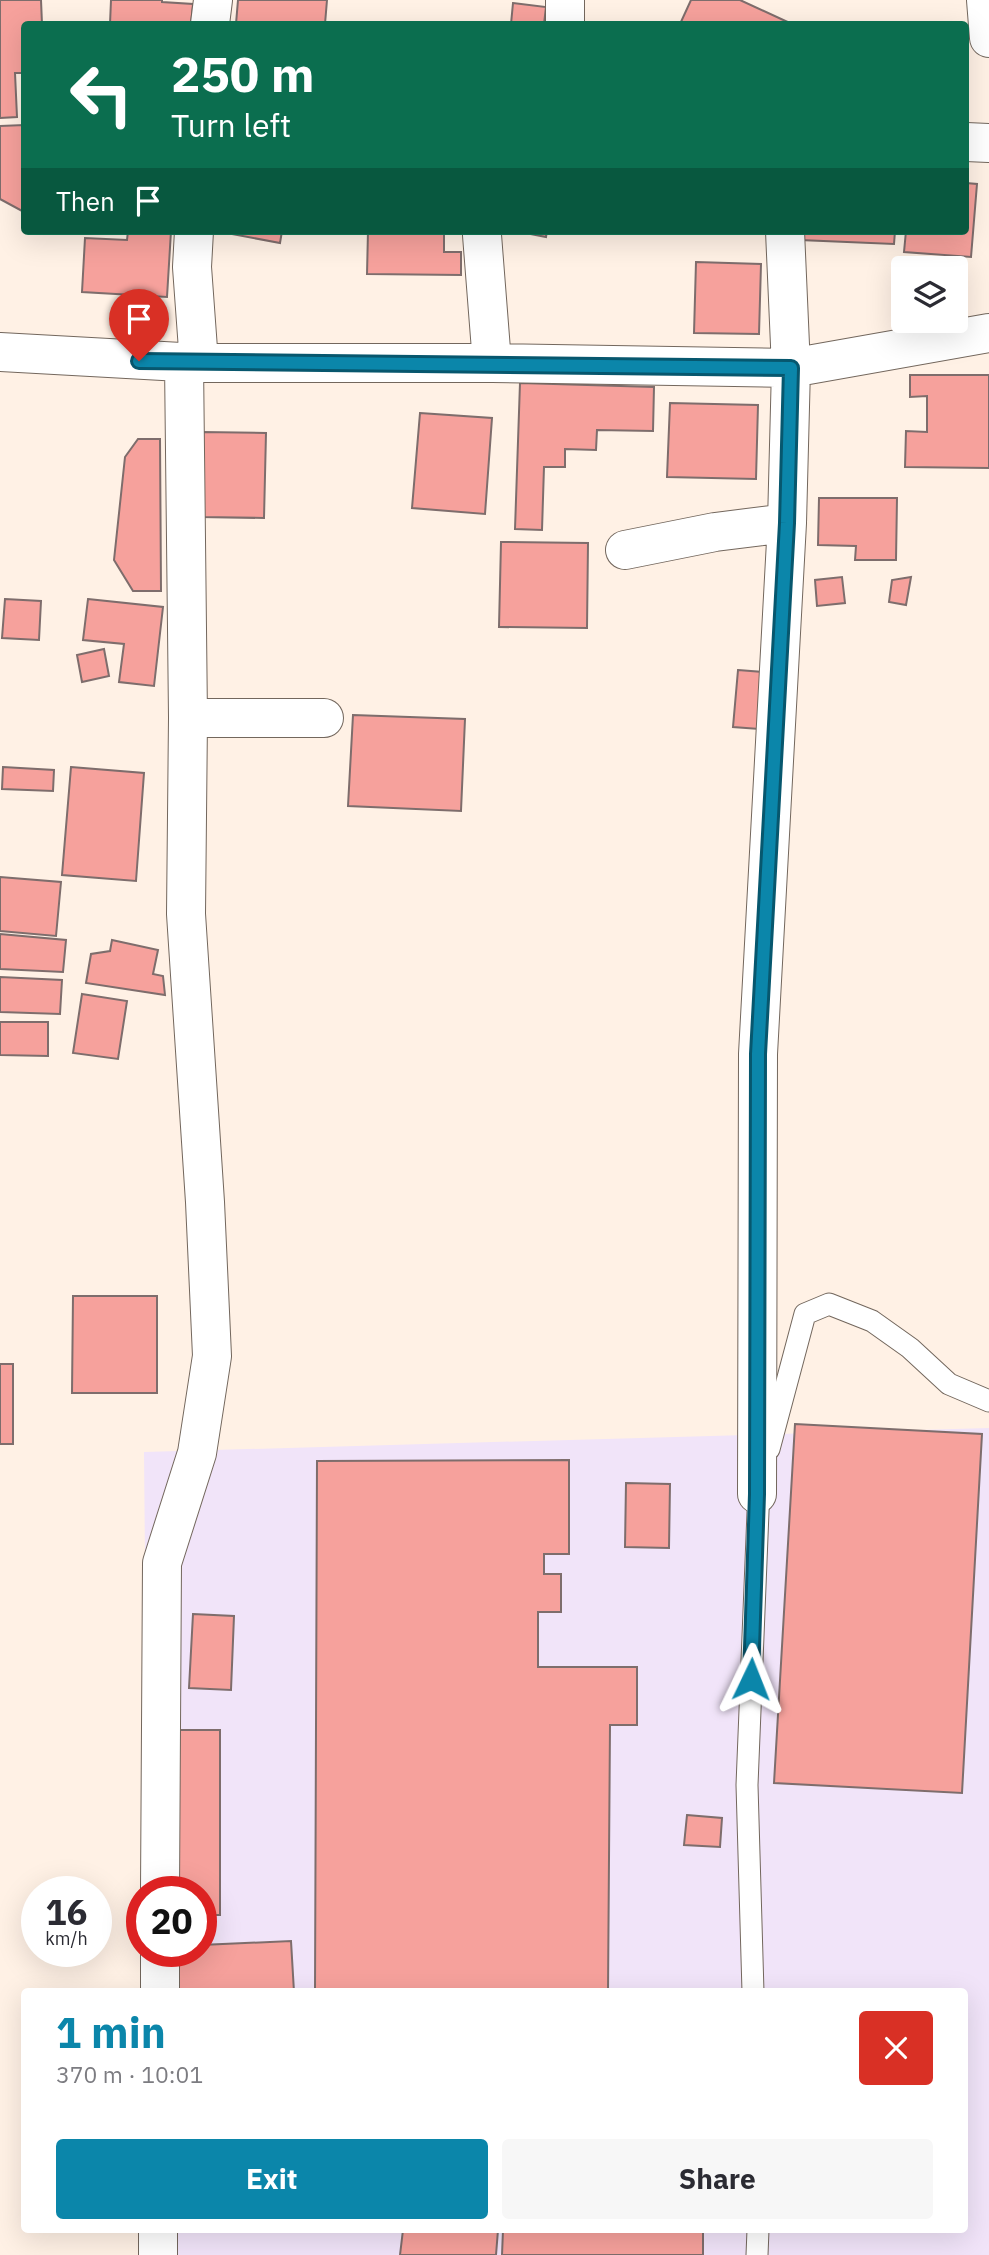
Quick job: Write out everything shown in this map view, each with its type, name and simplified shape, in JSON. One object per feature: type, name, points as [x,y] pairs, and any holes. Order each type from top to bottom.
[{"type":"street","points":[[210,21],[213,0]]},
{"type":"street","points":[[565,0],[565,21]]},
{"type":"street","points":[[986,0],[989,38]]},
{"type":"street","points":[[969,142],[989,143]]},
{"type":"street","points":[[160,1876],[162,1563],[197,1453],[212,1356],[186,914],[194,235]]},
{"type":"street","points":[[482,235],[492,363]]},
{"type":"street","points":[[757,1494],[758,1054],[787,523],[791,368],[785,235]]},
{"type":"street","points":[[0,352],[191,363],[492,363],[791,368],[989,333]]},
{"type":"street","points":[[625,550],[715,532],[787,523]]},
{"type":"street","points":[[188,718],[324,718]]},
{"type":"street","points":[[160,1967],[160,1988]]},
{"type":"street","points":[[158,2233],[158,2255]]},
{"type":"lane","points":[[754,1988],[747,1785],[757,1494],[805,1314],[829,1304],[872,1321],[910,1348],[949,1384],[989,1401]]},
{"type":"lane","points":[[757,2255],[758,2233]]},
{"type":"shaded area","points":[[989,1428],[989,2255],[151,2255],[151,2233],[968,2233],[968,1988],[152,1988],[180,1967],[217,1967],[217,1876],[148,1876],[144,1452]]},
{"type":"building","points":[[0,0],[41,0],[42,21],[21,21],[21,73],[15,73],[17,117],[0,118]]},
{"type":"building","points":[[111,0],[162,0],[193,4],[191,21],[110,21]]},
{"type":"building","points":[[238,0],[327,0],[325,21],[236,21]]},
{"type":"building","points":[[691,0],[740,0],[786,21],[681,21]]},
{"type":"building","points":[[513,3],[546,7],[544,21],[511,21]]},
{"type":"building","points":[[21,125],[21,210],[0,199],[0,126]]},
{"type":"building","points":[[969,183],[977,184],[971,257],[904,252],[906,235],[969,235]]},
{"type":"building","points":[[128,235],[171,235],[167,297],[82,292],[85,238],[127,240]]},
{"type":"building","points":[[237,235],[281,235],[280,243]]},
{"type":"building","points":[[368,235],[444,235],[444,252],[461,252],[461,275],[367,274]]},
{"type":"building","points":[[800,235],[895,235],[894,244],[800,240]]},
{"type":"building","points":[[696,262],[761,264],[759,334],[694,333]]},
{"type":"building","points":[[910,375],[989,375],[989,468],[905,467],[906,431],[927,432],[927,396],[910,397]]},
{"type":"building","points":[[520,383],[654,387],[653,431],[597,430],[596,450],[565,449],[565,467],[544,467],[542,530],[515,529]]},
{"type":"building","points":[[670,403],[758,405],[756,479],[667,477]]},
{"type":"building","points":[[420,413],[492,418],[485,514],[412,508]]},
{"type":"building","points":[[202,432],[266,433],[264,518],[200,517]]},
{"type":"building","points":[[138,439],[160,439],[161,591],[133,591],[114,560],[125,457]]},
{"type":"building","points":[[819,498],[897,498],[896,560],[855,560],[856,546],[818,545]]},
{"type":"building","points":[[501,542],[588,543],[587,628],[499,627]]},
{"type":"building","points":[[842,577],[845,603],[817,606],[815,580]]},
{"type":"building","points":[[911,577],[906,605],[889,602],[892,580]]},
{"type":"building","points":[[5,599],[41,601],[39,640],[2,638]]},
{"type":"building","points":[[88,599],[163,607],[154,686],[119,682],[124,644],[83,640]]},
{"type":"building","points":[[104,649],[109,676],[82,682],[77,655]]},
{"type":"building","points":[[738,670],[763,672],[759,729],[733,727]]},
{"type":"building","points":[[353,715],[465,719],[461,811],[348,806]]},
{"type":"building","points":[[3,767],[54,770],[53,791],[2,789]]},
{"type":"building","points":[[71,767],[144,773],[136,881],[62,875]]},
{"type":"building","points":[[0,877],[61,882],[56,936],[0,931]]},
{"type":"building","points":[[0,934],[66,940],[63,972],[0,969]]},
{"type":"building","points":[[112,940],[158,950],[153,974],[163,976],[165,995],[86,983],[91,954],[110,951]]},
{"type":"building","points":[[0,977],[62,980],[60,1014],[0,1012]]},
{"type":"building","points":[[82,994],[127,1001],[118,1059],[73,1053]]},
{"type":"building","points":[[0,1022],[48,1022],[48,1056],[0,1055]]},
{"type":"building","points":[[73,1296],[157,1296],[157,1393],[72,1393]]},
{"type":"building","points":[[0,1364],[13,1364],[13,1444],[0,1444]]},
{"type":"building","points":[[795,1424],[982,1434],[962,1793],[774,1783]]},
{"type":"building","points":[[569,1460],[569,1554],[544,1554],[544,1574],[561,1574],[561,1612],[538,1612],[538,1667],[637,1667],[637,1725],[610,1725],[608,1988],[315,1988],[317,1461]]},
{"type":"building","points":[[626,1483],[670,1484],[669,1548],[625,1547]]},
{"type":"building","points":[[193,1614],[234,1616],[231,1690],[189,1688]]},
{"type":"building","points":[[176,1730],[220,1730],[220,1915],[217,1915],[217,1876],[177,1876]]},
{"type":"building","points":[[687,1815],[722,1818],[720,1847],[684,1845]]},
{"type":"building","points":[[291,1941],[294,1988],[174,1988],[173,1967],[217,1967],[217,1944]]},
{"type":"building","points":[[403,2233],[498,2233],[496,2255],[400,2255]]},
{"type":"building","points":[[503,2233],[703,2233],[703,2255],[502,2255]]},
{"type":"route","points":[[139,361],[791,368],[787,523],[758,1054],[757,1494],[751,1679]]}]
